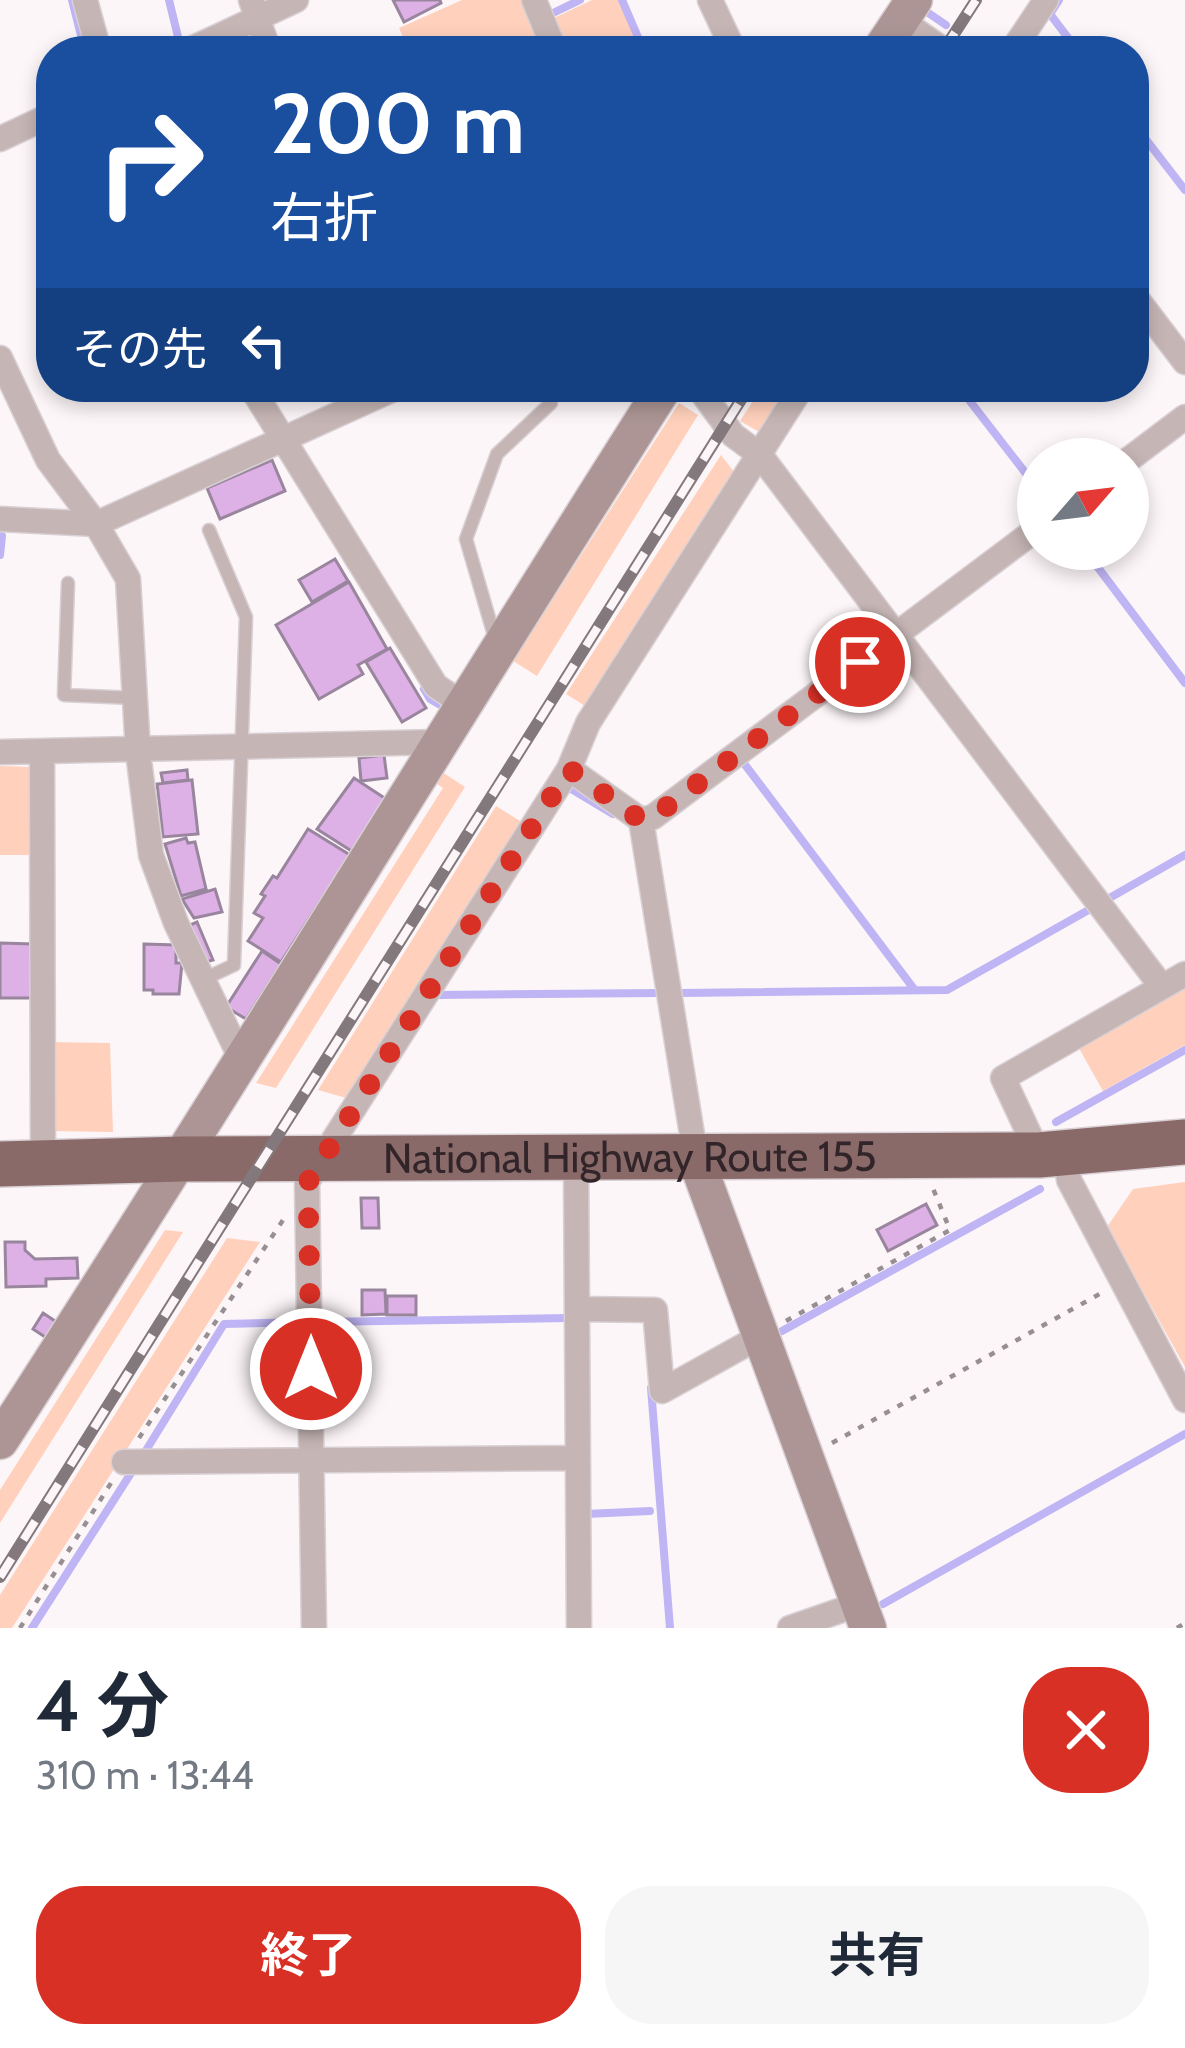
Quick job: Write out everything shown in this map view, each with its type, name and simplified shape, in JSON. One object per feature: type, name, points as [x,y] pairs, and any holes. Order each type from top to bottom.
[{"type":"highway","name":"National Highway Route 155","points":[[22,1164],[183,1159],[316,1170],[576,1160],[1052,1155],[1185,1142]]},
{"type":"street","points":[[85,0],[94,36]]},
{"type":"street","points":[[211,36],[253,9],[296,0]]},
{"type":"street","points":[[534,0],[549,36]]},
{"type":"street","points":[[710,0],[727,36]]},
{"type":"street","points":[[1022,36],[1046,0]]},
{"type":"street","points":[[890,36],[909,6],[933,36]]},
{"type":"street","points":[[0,139],[36,122]]},
{"type":"street","points":[[1149,315],[1185,362]]},
{"type":"street","points":[[0,358],[48,460],[96,524],[128,579],[138,752],[152,855],[202,980],[242,1061]]},
{"type":"street","points":[[260,402],[436,686],[463,704]]},
{"type":"street","points":[[0,519],[96,524],[365,402]]},
{"type":"street","points":[[0,1441],[183,1159],[654,402]]},
{"type":"street","points":[[709,402],[733,435],[760,455],[895,636],[1174,980],[1003,1078],[1069,1180],[1185,1400]]},
{"type":"street","points":[[314,1628],[316,1170],[569,769],[588,724],[793,402]]},
{"type":"street","points":[[1149,444],[1185,417]]},
{"type":"street","points":[[641,820],[653,817],[1017,544]]},
{"type":"street","points":[[0,752],[439,742]]},
{"type":"street","points":[[22,1164],[42,752]]},
{"type":"street","points":[[569,769],[641,820],[696,1159],[864,1616],[790,1628]]},
{"type":"street","points":[[576,1160],[579,1628]]},
{"type":"street","points":[[578,1309],[655,1310],[662,1391],[760,1336]]},
{"type":"street","points":[[124,1462],[578,1458]]},
{"type":"lane","points":[[497,649],[466,539],[497,454],[551,404]]},
{"type":"lane","points":[[202,980],[234,965],[246,617],[209,530]]},
{"type":"lane","points":[[68,583],[64,695],[135,698]]},
{"type":"path","points":[[20,1628],[316,1170]]},
{"type":"path","points":[[760,1336],[950,1230],[930,1180]]},
{"type":"path","points":[[806,1458],[1120,1282]]},
{"type":"path","points":[[1177,1628],[1185,1623]]},
{"type":"shaded area","points":[[462,0],[524,0],[539,36],[402,36],[399,28]]},
{"type":"shaded area","points":[[592,0],[619,0],[635,36],[561,36],[554,18]]},
{"type":"shaded area","points":[[752,402],[781,402],[761,433],[740,421]]},
{"type":"shaded area","points":[[679,403],[698,415],[537,676],[513,661]]},
{"type":"shaded area","points":[[721,455],[735,473],[590,709],[566,694]]},
{"type":"shaded area","points":[[0,766],[35,767],[35,855],[0,855]]},
{"type":"shaded area","points":[[439,770],[465,787],[276,1088],[256,1083],[443,788],[433,781]]},
{"type":"shaded area","points":[[496,806],[525,824],[350,1099],[318,1090]]},
{"type":"shaded area","points":[[1185,981],[1185,1045],[1103,1091],[1076,1043]]},
{"type":"shaded area","points":[[49,1042],[110,1043],[113,1132],[49,1131]]},
{"type":"shaded area","points":[[1185,1182],[1185,1367],[1107,1227],[1133,1189]]},
{"type":"shaded area","points":[[165,1230],[183,1232],[0,1523],[0,1490]]},
{"type":"shaded area","points":[[227,1238],[260,1242],[12,1628],[0,1628],[0,1595]]},
{"type":"building","points":[[393,0],[440,0],[441,3],[404,22]]},
{"type":"building","points":[[272,460],[285,491],[220,519],[207,488]]},
{"type":"building","points":[[335,559],[348,581],[312,602],[299,580]]},
{"type":"building","points":[[349,582],[387,649],[358,665],[363,674],[319,699],[276,625]]},
{"type":"building","points":[[390,648],[426,708],[402,722],[366,662]]},
{"type":"building","points":[[384,755],[387,778],[361,781],[359,758]]},
{"type":"building","points":[[187,770],[188,780],[163,783],[161,773]]},
{"type":"building","points":[[354,778],[386,799],[353,852],[317,829]]},
{"type":"building","points":[[192,780],[198,834],[163,837],[157,784]]},
{"type":"building","points":[[308,829],[350,855],[281,962],[248,941],[263,918],[254,913],[265,896],[261,894]]},
{"type":"building","points":[[186,838],[188,843],[195,842],[206,889],[181,896],[165,844]]},
{"type":"building","points":[[215,889],[222,912],[194,918],[182,899]]},
{"type":"building","points":[[197,922],[213,960],[206,962],[190,925]]},
{"type":"building","points":[[0,943],[32,944],[32,998],[0,998]]},
{"type":"building","points":[[144,944],[176,945],[176,963],[182,963],[179,994],[144,990]]},
{"type":"building","points":[[262,951],[281,964],[246,1019],[226,1007]]},
{"type":"building","points":[[361,1198],[378,1198],[379,1228],[362,1228]]},
{"type":"building","points":[[926,1204],[937,1225],[888,1251],[877,1230]]},
{"type":"building","points":[[5,1242],[25,1242],[25,1250],[35,1259],[77,1258],[78,1278],[46,1279],[46,1286],[6,1287]]},
{"type":"building","points":[[362,1290],[385,1290],[386,1314],[362,1315]]},
{"type":"building","points":[[387,1296],[416,1296],[416,1315],[387,1315]]},
{"type":"building","points":[[43,1313],[58,1323],[48,1339],[33,1329]]},
{"type":"waterway","points":[[72,0],[81,36]]},
{"type":"waterway","points":[[169,0],[178,36]]},
{"type":"waterway","points":[[551,14],[580,0]]},
{"type":"waterway","points":[[622,0],[638,36]]},
{"type":"waterway","points":[[1059,0],[1050,14],[1067,36]]},
{"type":"waterway","points":[[924,10],[946,25]]},
{"type":"waterway","points":[[1149,143],[1185,190]]},
{"type":"waterway","points":[[971,402],[1017,462]]},
{"type":"waterway","points":[[0,555],[2,536]]},
{"type":"waterway","points":[[1100,570],[1185,683]]},
{"type":"waterway","points":[[424,689],[444,707]]},
{"type":"waterway","points":[[743,762],[914,989]]},
{"type":"waterway","points":[[566,790],[613,814]]},
{"type":"waterway","points":[[1106,900],[1185,855]]},
{"type":"waterway","points":[[681,993],[947,990],[1092,908]]},
{"type":"waterway","points":[[435,995],[659,993]]},
{"type":"waterway","points":[[1056,1122],[1185,1050]]},
{"type":"waterway","points":[[782,1331],[1040,1189]]},
{"type":"waterway","points":[[319,1314],[319,1322],[570,1318]]},
{"type":"waterway","points":[[145,1452],[224,1324],[301,1322]]},
{"type":"waterway","points":[[651,1388],[670,1628]]},
{"type":"waterway","points":[[883,1604],[1185,1434]]},
{"type":"waterway","points":[[32,1628],[133,1470]]},
{"type":"waterway","points":[[586,1514],[650,1511]]},
{"type":"railway","points":[[953,36],[976,0]]},
{"type":"railway","points":[[0,1577],[740,402]]},
{"type":"route","points":[[311,1369],[308,1182],[569,769],[641,820],[653,817],[860,662]]}]
